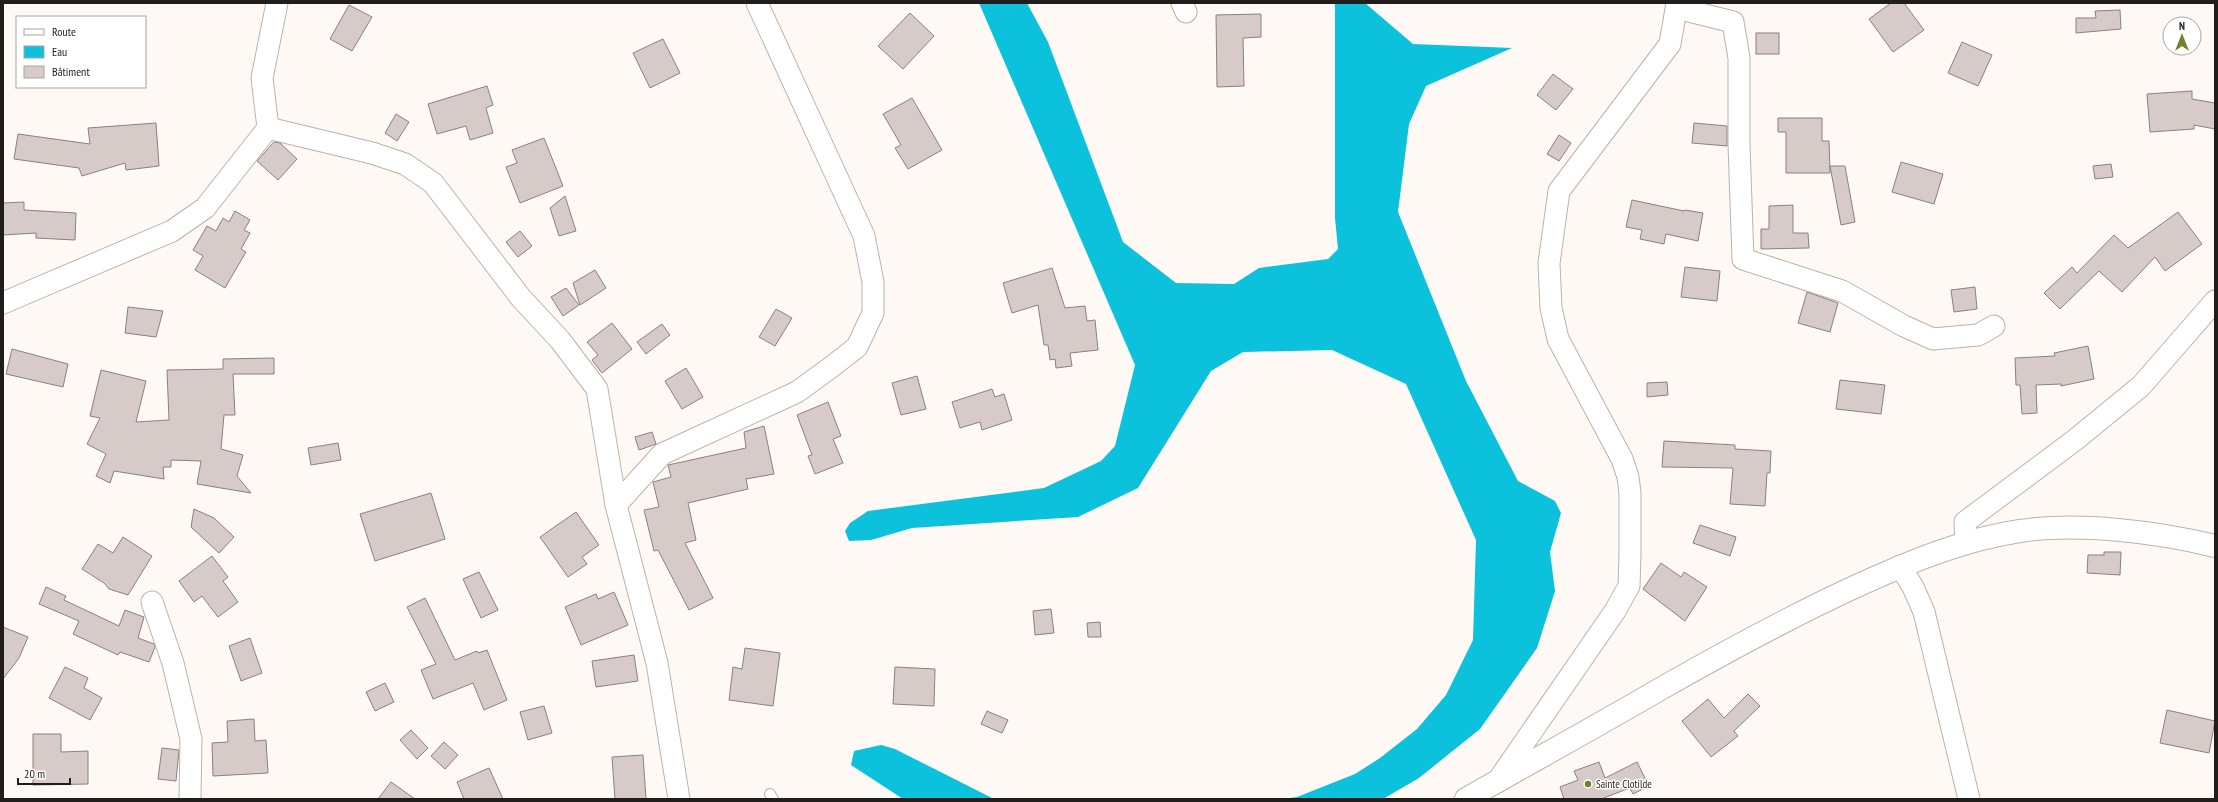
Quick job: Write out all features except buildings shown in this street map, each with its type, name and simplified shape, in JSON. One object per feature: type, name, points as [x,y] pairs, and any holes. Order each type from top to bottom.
[{"type":"street","points":[[3,303],[172,231],[205,208],[268,128],[262,78],[277,3]]},
{"type":"street","points":[[616,506],[662,454],[797,392],[830,368],[857,347],[873,313],[874,282],[864,236],[757,3]]},
{"type":"street","points":[[1497,782],[1615,611],[1629,586],[1630,493],[1628,476],[1622,459],[1558,339],[1551,308],[1549,264],[1559,191],[1670,44],[1677,5],[1733,22],[1739,58],[1739,145],[1743,260],[1842,291],[1904,326],[1933,339],[1978,336],[1994,326]]},
{"type":"street","points":[[268,128],[372,153],[405,164],[433,183],[521,298],[560,340],[597,388],[616,506],[657,663],[679,799]]},
{"type":"street","points":[[1966,543],[1965,522],[2075,440],[2141,386],[2215,300]]},
{"type":"street","points":[[1466,799],[1739,644],[1792,616],[1900,566],[1966,543],[2019,531],[2066,528],[2159,535],[2215,546]]},
{"type":"street","points":[[1900,566],[1913,587],[1924,612],[1969,799]]},
{"type":"street","points":[[152,602],[173,663],[190,739],[190,799]]},
{"type":"water","points":[[979,3],[1027,3],[1048,42],[1123,242],[1176,283],[1234,284],[1259,268],[1328,259],[1338,249],[1335,218],[1335,3],[1365,3],[1413,44],[1512,48],[1426,86],[1409,124],[1398,212],[1466,381],[1518,481],[1555,501],[1561,513],[1550,552],[1555,591],[1537,648],[1480,729],[1419,778],[1383,799],[1282,799],[1297,797],[1355,774],[1380,758],[1417,729],[1446,695],[1473,640],[1476,540],[1406,384],[1332,350],[1243,352],[1211,371],[1138,488],[1078,517],[912,528],[871,540],[849,541],[845,531],[850,523],[868,511],[1044,488],[1101,461],[1115,446],[1135,365]]},
{"type":"water","points":[[881,745],[895,749],[994,799],[903,799],[851,765],[854,751]]},
{"type":"place","name":"Sainte Clotilde","points":[[1588,784]]}]
